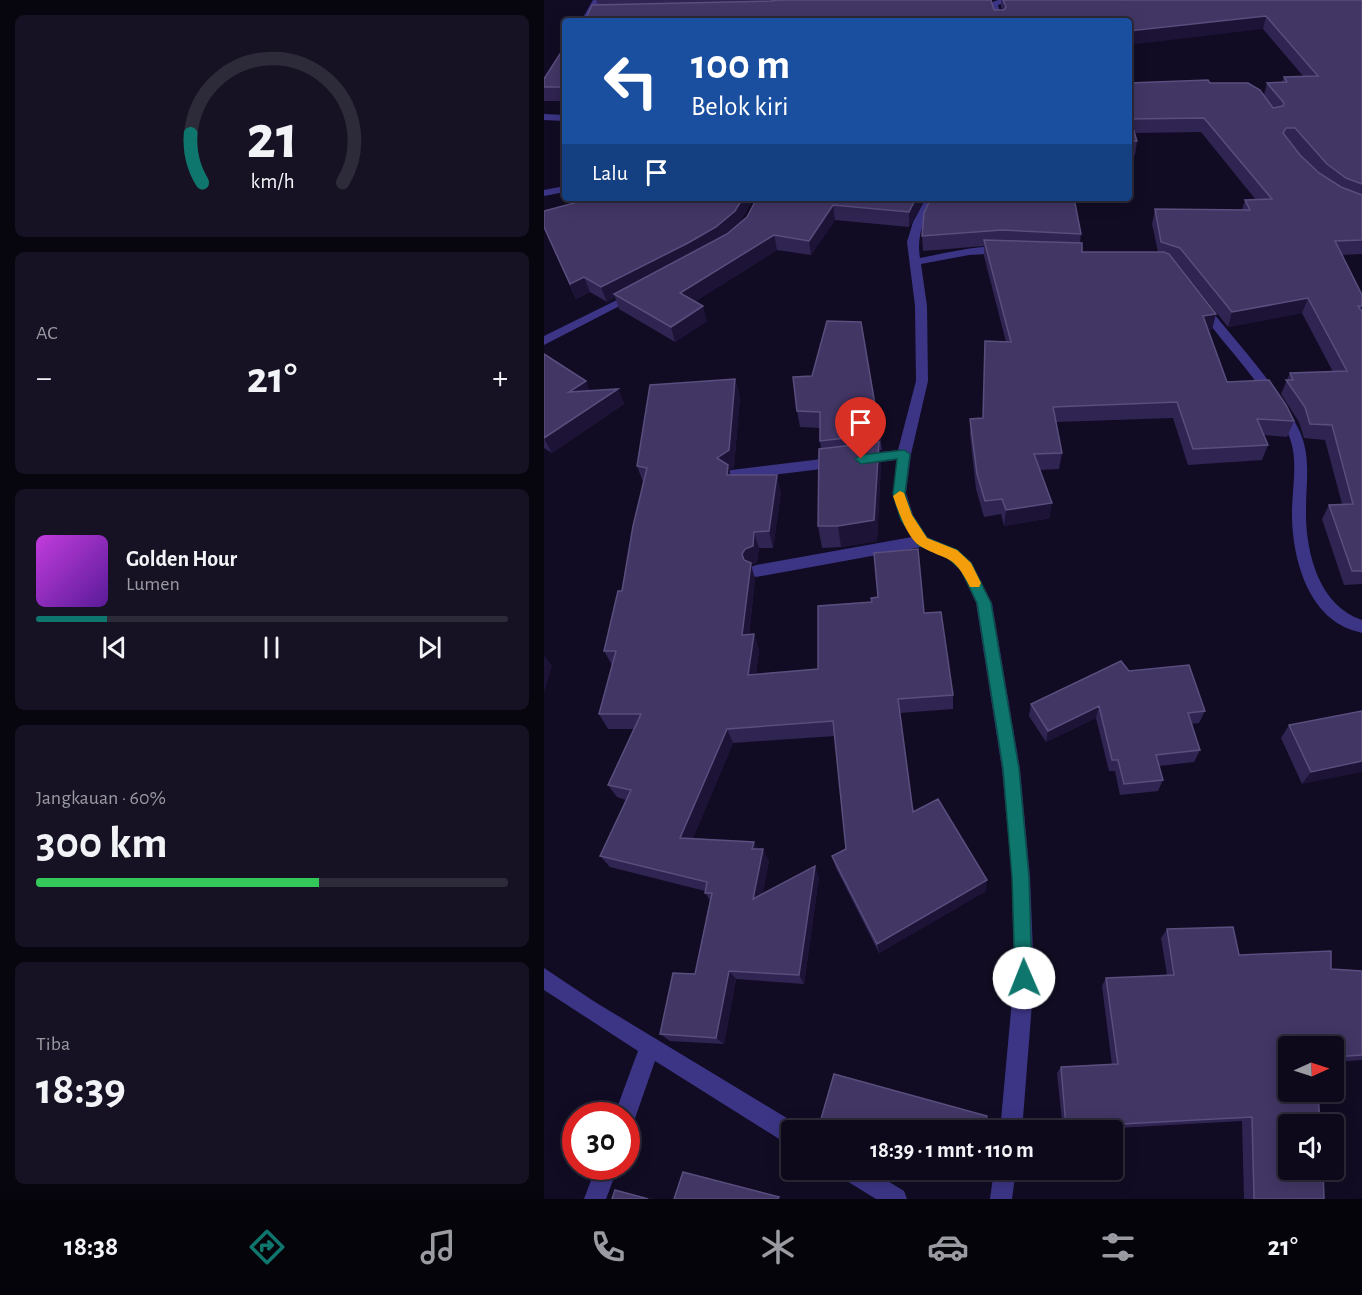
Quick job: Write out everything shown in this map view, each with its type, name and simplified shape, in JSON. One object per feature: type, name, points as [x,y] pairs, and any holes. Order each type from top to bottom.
[{"type":"street","points":[[587,17],[597,0]]},
{"type":"street","points":[[998,18],[990,3],[1011,0]]},
{"type":"street","points":[[587,17],[598,13]]},
{"type":"street","points":[[544,117],[562,118]]},
{"type":"street","points":[[544,193],[562,190]]},
{"type":"street","points":[[929,201],[918,222],[912,242],[921,306],[922,381],[904,454],[899,494],[906,516],[922,541],[952,554],[966,566],[984,603],[1011,769],[1021,877],[1024,978],[1012,1120]]},
{"type":"street","points":[[915,262],[968,252],[1013,251]]},
{"type":"street","points":[[544,341],[646,289]]},
{"type":"street","points":[[1192,293],[1282,409],[1292,428],[1299,446],[1300,531],[1307,564],[1319,594],[1336,613],[1353,625],[1362,627]]},
{"type":"street","points":[[731,475],[904,454]]},
{"type":"street","points":[[756,572],[922,541]]},
{"type":"street","points":[[544,978],[588,1009],[781,1127]]},
{"type":"street","points":[[630,1102],[650,1045]]},
{"type":"street","points":[[595,1199],[602,1180]]},
{"type":"street","points":[[866,1180],[896,1199]]},
{"type":"street","points":[[1001,1199],[1004,1180]]},
{"type":"building","points":[[991,0],[994,10],[1004,10],[1006,7],[1003,0],[1362,0],[1362,184],[1346,178],[1327,164],[1295,128],[1286,128],[1283,133],[1300,155],[1319,173],[1341,187],[1362,195],[1362,240],[1335,241],[1362,295],[1362,306],[1358,306],[1362,312],[1362,571],[1352,571],[1329,505],[1353,504],[1332,425],[1310,424],[1305,407],[1286,380],[1293,380],[1290,373],[1347,371],[1308,298],[1232,312],[1180,248],[1161,242],[1155,209],[1250,210],[1245,200],[1272,199],[1204,118],[1132,119],[1132,83],[1208,80],[1210,83],[1248,83],[1260,90],[1273,108],[1283,106],[1284,103],[1267,83],[1287,82],[1284,77],[1318,76],[1266,16],[1132,31],[1132,18],[586,18],[592,5]]},
{"type":"building","points":[[562,51],[562,87],[544,87],[544,79]]},
{"type":"building","points":[[1132,125],[1137,141],[1132,141]]},
{"type":"building","points":[[741,201],[735,211],[716,227],[601,287],[584,277],[570,284],[544,227],[544,211],[578,202]]},
{"type":"building","points":[[755,201],[914,201],[909,212],[833,205],[809,241],[774,235],[680,293],[703,306],[671,327],[614,294],[727,234],[747,217]]},
{"type":"building","points":[[930,201],[1075,201],[1081,234],[1002,230],[922,236],[924,213]]},
{"type":"building","points":[[984,240],[1082,243],[1082,252],[1164,252],[1169,254],[1216,314],[1203,316],[1227,382],[1269,380],[1294,421],[1257,419],[1268,445],[1193,449],[1177,402],[1053,407],[1062,453],[1034,454],[1052,503],[1006,510],[1002,499],[985,501],[977,474],[970,419],[983,418],[985,341],[1011,342]]},
{"type":"building","points":[[827,321],[861,322],[880,434],[820,441],[820,412],[797,411],[793,377],[812,376]]},
{"type":"building","points":[[544,354],[586,381],[569,392],[618,389],[544,438]]},
{"type":"building","points":[[735,379],[729,450],[717,458],[728,465],[727,475],[777,475],[769,531],[754,532],[753,546],[745,549],[742,554],[744,560],[751,563],[742,635],[754,634],[748,675],[818,669],[818,606],[872,602],[871,598],[878,597],[874,553],[918,549],[924,613],[941,612],[953,695],[898,699],[913,812],[938,799],[987,880],[877,944],[832,856],[846,849],[833,721],[727,729],[680,838],[754,842],[752,849],[763,849],[753,899],[815,866],[799,975],[729,971],[716,1038],[660,1034],[673,973],[695,974],[712,893],[705,893],[707,882],[600,856],[631,790],[608,785],[641,714],[599,714],[616,651],[604,651],[618,591],[622,591],[633,526],[647,468],[637,466],[650,385]]},
{"type":"building","points":[[879,442],[874,520],[838,526],[818,526],[819,449]]},
{"type":"building","points":[[1121,661],[1129,671],[1189,665],[1205,711],[1188,713],[1200,750],[1156,755],[1163,780],[1124,784],[1118,760],[1112,760],[1099,706],[1048,731],[1031,704]]},
{"type":"building","points":[[1362,711],[1362,761],[1311,772],[1289,725]]},
{"type":"building","points":[[1233,927],[1239,955],[1331,951],[1331,969],[1362,971],[1362,1055],[1344,1056],[1344,1036],[1278,1036],[1278,1102],[1319,1102],[1319,1114],[1278,1114],[1278,1180],[1323,1180],[1324,1199],[1254,1199],[1252,1117],[1123,1124],[1123,1120],[1065,1120],[1061,1067],[1118,1064],[1106,978],[1174,975],[1167,929]]},
{"type":"building","points":[[834,1074],[987,1116],[986,1120],[821,1119]]},
{"type":"building","points":[[683,1172],[779,1197],[778,1199],[674,1199]]},
{"type":"building","points":[[615,1190],[648,1199],[612,1199]]},
{"type":"slow traffic","points":[[900,496],[906,516],[922,541],[952,554],[966,566],[975,583]]},
{"type":"route","points":[[861,459],[904,454],[899,494],[906,516],[922,541],[952,554],[966,566],[984,603],[1011,769],[1021,877],[1024,978]]}]
